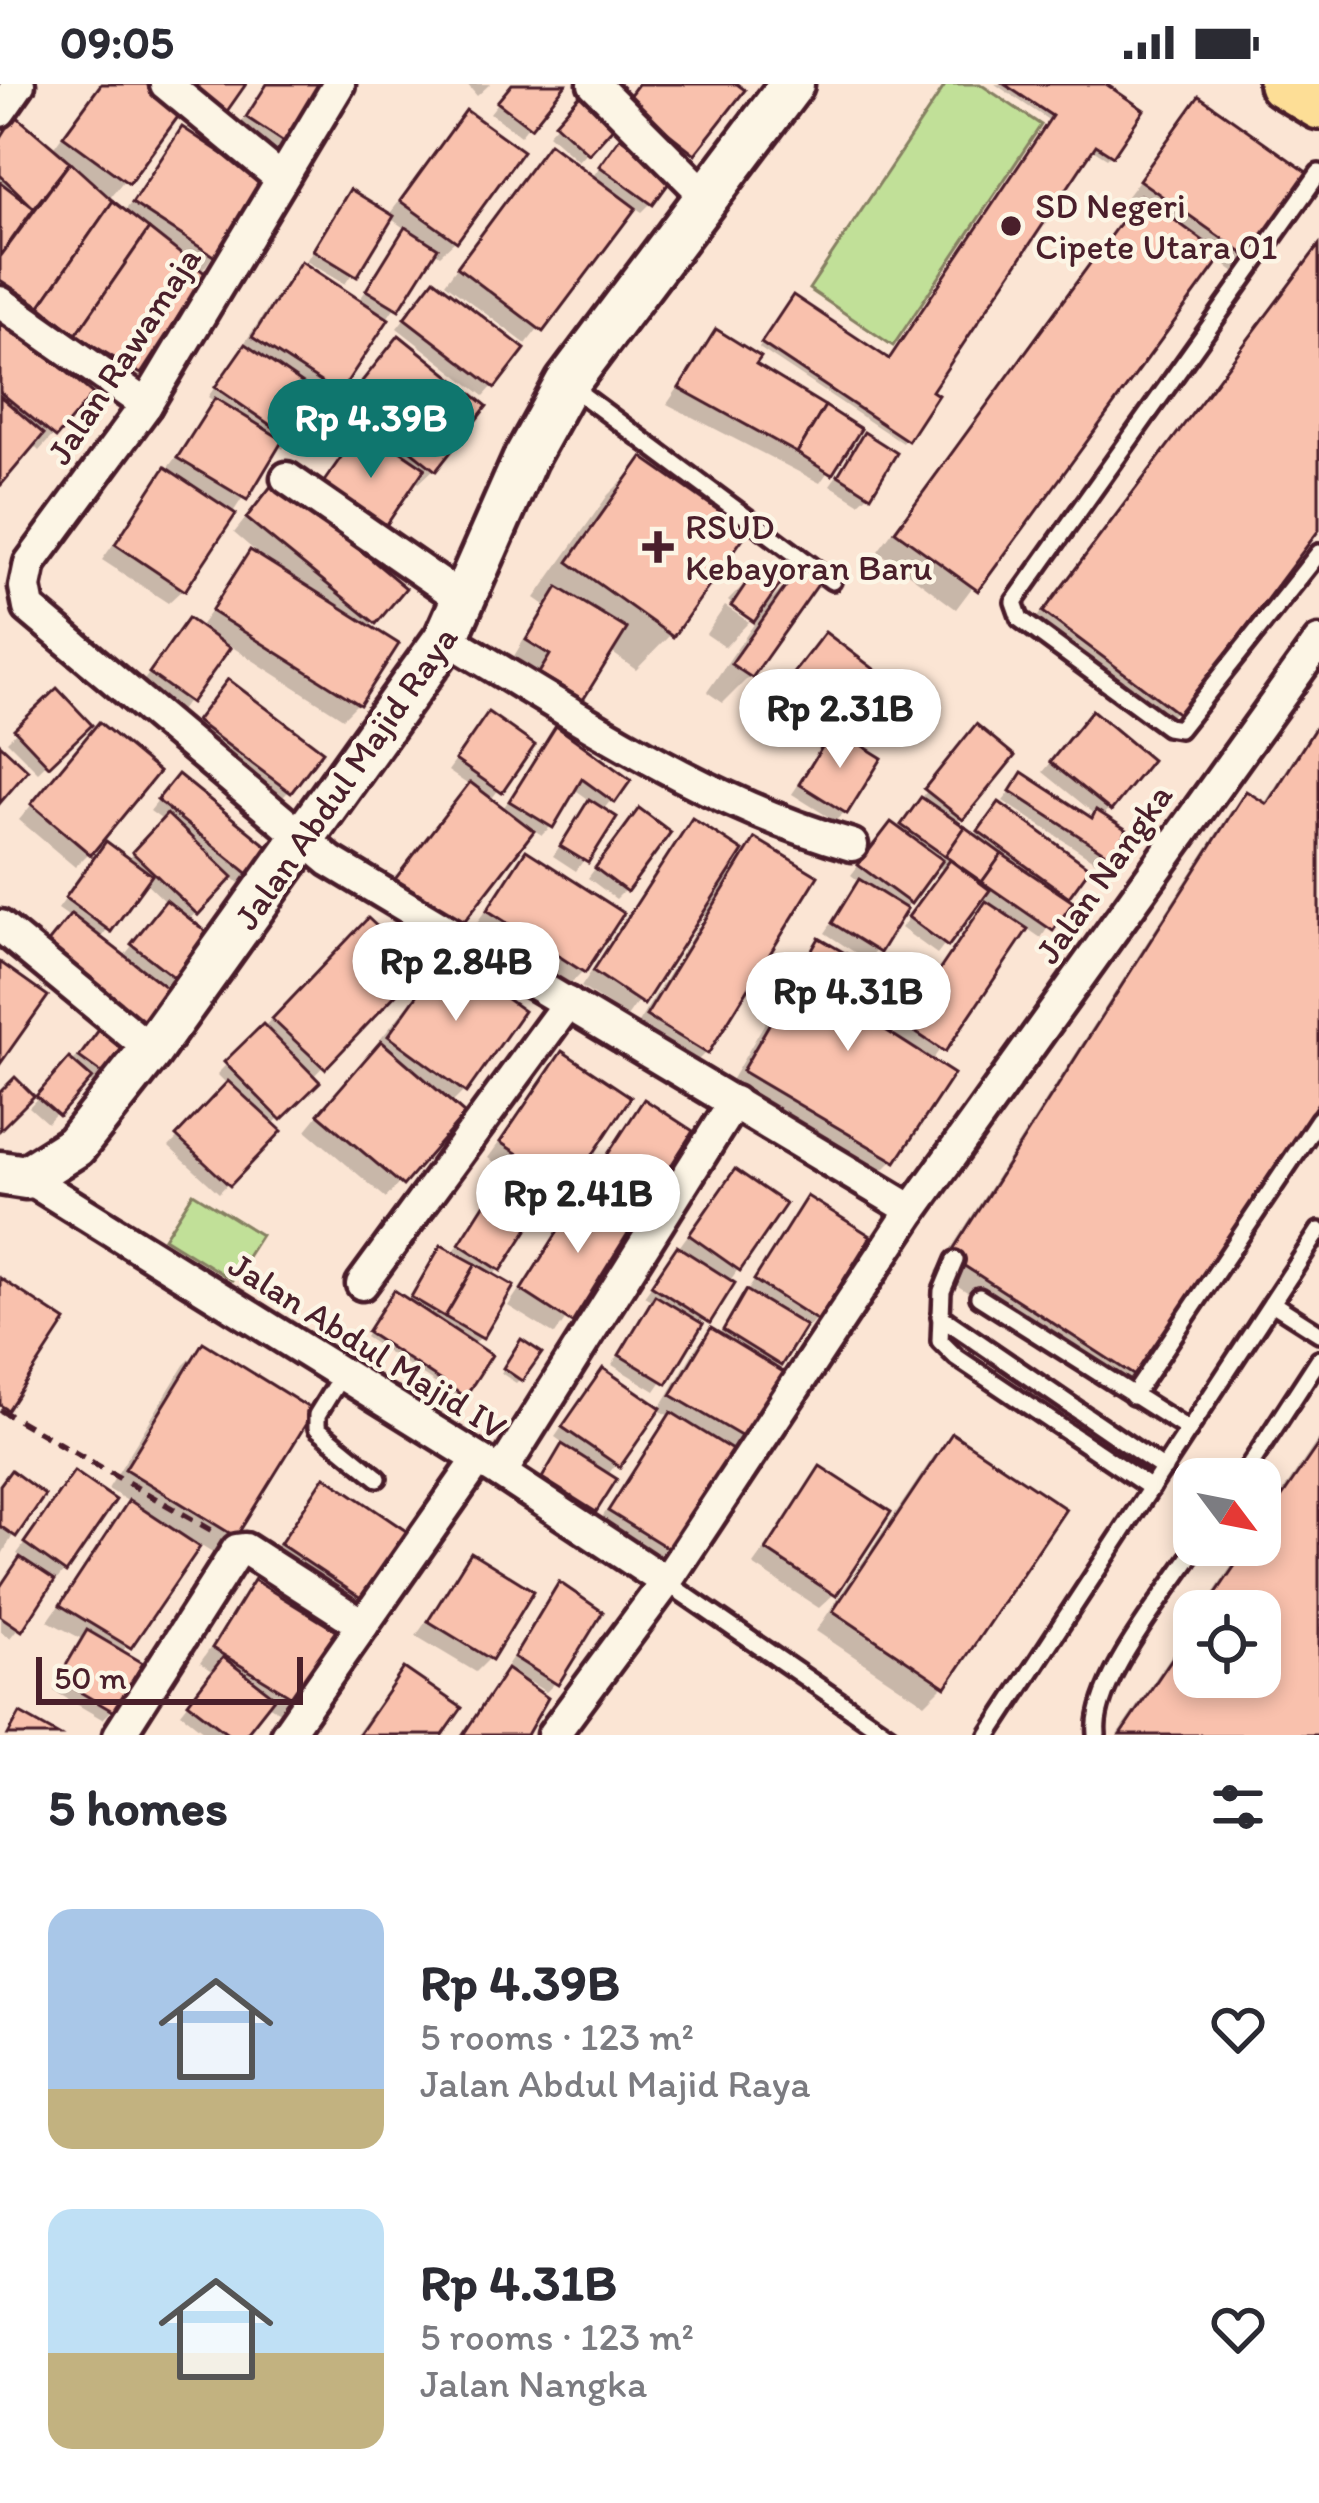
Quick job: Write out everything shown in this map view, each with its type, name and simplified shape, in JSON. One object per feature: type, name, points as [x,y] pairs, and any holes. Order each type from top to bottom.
[{"type":"main road","points":[[1282,84],[1319,106]]},
{"type":"street","points":[[0,111],[20,84]]},
{"type":"street","points":[[166,84],[279,177]]},
{"type":"street","name":"Jalan Rawamaja","points":[[303,842],[12,590],[146,405],[338,84]]},
{"type":"street","points":[[594,84],[707,197]]},
{"type":"street","name":"Jalan Abdul Majid Raya","points":[[13,1175],[75,1146],[303,842],[455,619],[525,459],[567,383],[792,84]]},
{"type":"street","points":[[0,302],[146,405]]},
{"type":"street","points":[[287,478],[455,619],[694,783],[779,823],[852,845]]},
{"type":"street","name":"Jalan Nangka","points":[[574,1728],[912,1210],[1319,642]]},
{"type":"street","points":[[303,842],[912,1210]]},
{"type":"street","points":[[0,926],[151,1050]]},
{"type":"street","points":[[362,1284],[568,1004]]},
{"type":"street","points":[[286,1735],[363,1624],[490,1466],[734,1102]]},
{"type":"street","name":"Jalan Abdul Majid IV","points":[[13,1175],[490,1466],[666,1582]]},
{"type":"street","points":[[119,1735],[231,1555],[245,1550],[363,1624]]},
{"type":"lane","points":[[1319,174],[1014,602],[1020,619],[1167,727],[1178,729],[1319,553]]},
{"type":"lane","points":[[567,383],[832,581]]},
{"type":"lane","points":[[1133,1396],[1319,1119]]},
{"type":"lane","points":[[989,1735],[1319,1231]]},
{"type":"lane","points":[[955,1260],[942,1291],[940,1341],[956,1358],[1151,1488]]},
{"type":"lane","points":[[979,1297],[1189,1430]]},
{"type":"lane","points":[[1272,1303],[1319,1333]]},
{"type":"lane","points":[[940,1316],[1164,1469]]},
{"type":"lane","points":[[1255,1458],[1319,1359]]},
{"type":"lane","points":[[340,1376],[317,1415],[317,1428],[378,1478]]},
{"type":"lane","points":[[1097,1735],[1095,1718],[1105,1689],[1184,1566]]},
{"type":"lane","points":[[666,1582],[889,1735]]},
{"type":"path","points":[[0,1410],[245,1550]]},
{"type":"green space","points":[[946,84],[980,84],[1041,125],[893,346],[809,289]]},
{"type":"green space","points":[[193,1193],[261,1235],[232,1280],[164,1238]]},
{"type":"building","points":[[101,84],[147,84],[183,110],[129,184],[63,136]]},
{"type":"building","points":[[182,84],[246,84],[225,114]]},
{"type":"building","points":[[267,84],[326,84],[287,144],[246,117]]},
{"type":"building","points":[[512,84],[566,84],[531,128],[497,102]]},
{"type":"building","points":[[638,84],[737,84],[745,90],[695,154],[626,100]]},
{"type":"building","name":"SD Negeri Cipete Utara 01","points":[[1004,84],[1106,84],[1144,110],[1113,156],[1096,145],[932,391],[938,395],[908,441],[761,343],[793,295],[889,359],[1052,116]]},
{"type":"building","points":[[582,93],[616,124],[589,154],[555,123]]},
{"type":"building","points":[[1199,96],[1311,175],[1251,259],[1139,180]]},
{"type":"building","points":[[466,110],[523,151],[457,242],[400,201]]},
{"type":"building","points":[[15,115],[70,162],[34,208],[0,175],[0,139]]},
{"type":"building","points":[[182,127],[265,182],[215,257],[132,203]]},
{"type":"building","points":[[620,137],[674,176],[653,205],[599,166]]},
{"type":"building","points":[[549,143],[636,208],[543,332],[457,267]]},
{"type":"building","points":[[70,162],[113,201],[40,306],[0,280],[0,257]]},
{"type":"building","points":[[0,182],[34,208],[0,256]]},
{"type":"building","points":[[350,189],[394,216],[357,277],[313,250]]},
{"type":"building","points":[[1140,195],[1223,255],[978,591],[895,531]]},
{"type":"building","points":[[113,201],[149,229],[76,335],[40,306]]},
{"type":"building","points":[[405,227],[438,248],[399,310],[366,290]]},
{"type":"building","points":[[149,229],[206,274],[141,374],[76,335]]},
{"type":"building","points":[[1319,245],[1319,530],[1180,715],[1043,612]]},
{"type":"building","points":[[301,261],[389,319],[339,394],[252,337]]},
{"type":"building","points":[[434,279],[525,349],[495,388],[404,318]]},
{"type":"building","points":[[0,315],[93,394],[56,438],[0,392]]},
{"type":"building","points":[[716,329],[761,357],[756,364],[825,406],[797,453],[679,388]]},
{"type":"building","points":[[399,335],[487,406],[436,471],[347,400]]},
{"type":"building","points":[[245,344],[325,399],[295,442],[215,387]]},
{"type":"building","points":[[0,396],[44,434],[1,485],[0,484]]},
{"type":"building","points":[[215,398],[283,440],[247,500],[177,458]]},
{"type":"building","points":[[825,406],[861,429],[832,475],[797,453]]},
{"type":"building","points":[[363,426],[425,468],[379,536],[316,493]]},
{"type":"building","points":[[864,432],[897,453],[871,496],[838,475]]},
{"type":"building","name":"RSUD Kebayoran Baru","points":[[642,457],[748,531],[673,637],[568,562]]},
{"type":"building","points":[[165,467],[236,514],[185,591],[115,544]]},
{"type":"building","points":[[276,480],[406,588],[376,624],[246,518]]},
{"type":"building","points":[[250,550],[399,644],[360,705],[211,611]]},
{"type":"building","points":[[757,567],[781,583],[754,622],[731,606]]},
{"type":"building","points":[[799,568],[819,583],[752,678],[731,664]]},
{"type":"building","points":[[558,587],[627,629],[583,700],[539,673],[550,655],[526,640]]},
{"type":"building","points":[[188,618],[230,648],[191,703],[149,673]]},
{"type":"building","points":[[825,632],[911,697],[878,741],[791,676]]},
{"type":"building","points":[[228,679],[323,751],[291,793],[196,721]]},
{"type":"building","points":[[57,688],[92,725],[49,766],[14,729]]},
{"type":"building","points":[[799,695],[826,713],[808,741],[780,723]]},
{"type":"building","points":[[1092,710],[1152,760],[1111,811],[1050,762]]},
{"type":"building","points":[[488,712],[535,745],[502,793],[455,760]]},
{"type":"building","points":[[99,722],[159,772],[91,855],[31,804]]},
{"type":"building","points":[[1319,722],[1319,1101],[1141,1380],[949,1256],[1246,791],[1267,804]]},
{"type":"building","points":[[976,724],[1015,756],[963,820],[924,789]]},
{"type":"building","points":[[556,726],[631,780],[615,803],[582,779],[553,828],[509,801]]},
{"type":"building","points":[[834,728],[882,758],[847,814],[799,784]]},
{"type":"building","points":[[0,744],[28,770],[0,803]]},
{"type":"building","points":[[1022,772],[1092,818],[1096,810],[1127,830],[1110,856],[1010,791]]},
{"type":"building","points":[[178,774],[278,855],[257,881],[157,800]]},
{"type":"building","points":[[470,782],[534,831],[456,932],[392,883]]},
{"type":"building","points":[[921,797],[965,827],[945,856],[901,825]]},
{"type":"building","points":[[589,799],[617,817],[588,863],[560,846]]},
{"type":"building","points":[[999,802],[1090,868],[1069,897],[978,831]]},
{"type":"building","points":[[639,808],[671,832],[627,892],[595,868]]},
{"type":"building","points":[[167,814],[233,877],[198,915],[132,852]]},
{"type":"building","points":[[692,818],[743,851],[644,1005],[593,971]]},
{"type":"building","points":[[891,822],[943,860],[911,904],[858,865]]},
{"type":"building","points":[[965,827],[1002,854],[982,882],[945,856]]},
{"type":"building","points":[[755,838],[818,876],[708,1054],[646,1016]]},
{"type":"building","points":[[106,841],[152,875],[111,932],[65,898]]},
{"type":"building","points":[[526,850],[624,913],[585,973],[487,910]]},
{"type":"building","points":[[1002,854],[1073,902],[1053,931],[982,882]]},
{"type":"building","points":[[950,860],[990,890],[948,947],[908,917]]},
{"type":"building","points":[[859,879],[907,909],[880,953],[832,923]]},
{"type":"building","points":[[166,900],[218,941],[184,985],[131,944]]},
{"type":"building","points":[[986,901],[1028,929],[945,1052],[903,1024]]},
{"type":"building","points":[[71,914],[173,993],[145,1029],[42,950]]},
{"type":"building","points":[[368,918],[421,968],[325,1069],[272,1019]]},
{"type":"building","points":[[819,938],[907,989],[884,1029],[954,1074],[896,1162],[742,1071]]},
{"type":"building","points":[[446,955],[524,1011],[466,1093],[388,1036]]},
{"type":"building","points":[[0,962],[48,996],[0,1064]]},
{"type":"building","points":[[263,1024],[320,1082],[281,1120],[224,1062]]},
{"type":"building","points":[[101,1027],[140,1054],[118,1085],[79,1057]]},
{"type":"building","points":[[381,1041],[465,1114],[403,1186],[318,1114]]},
{"type":"building","points":[[562,1051],[631,1097],[570,1189],[500,1142]]},
{"type":"building","points":[[69,1058],[92,1078],[59,1116],[36,1096]]},
{"type":"building","points":[[15,1077],[34,1096],[0,1130],[0,1092]]},
{"type":"building","points":[[228,1081],[282,1131],[230,1186],[176,1136]]},
{"type":"building","points":[[644,1099],[693,1131],[641,1213],[591,1180]]},
{"type":"building","points":[[735,1169],[786,1204],[740,1271],[689,1235]]},
{"type":"building","points":[[501,1178],[543,1205],[501,1271],[459,1244]]},
{"type":"building","points":[[584,1190],[635,1222],[572,1323],[521,1290]]},
{"type":"building","points":[[807,1196],[871,1236],[818,1321],[754,1280]]},
{"type":"building","points":[[441,1245],[476,1264],[445,1317],[411,1297]]},
{"type":"building","points":[[677,1246],[735,1283],[710,1323],[651,1285]]},
{"type":"building","points":[[476,1264],[514,1286],[483,1339],[445,1317]]},
{"type":"building","points":[[0,1278],[66,1321],[8,1410],[0,1405]]},
{"type":"building","points":[[394,1290],[492,1355],[465,1397],[367,1332]]},
{"type":"building","points":[[746,1290],[806,1326],[781,1366],[723,1330]]},
{"type":"building","points":[[655,1295],[703,1324],[667,1384],[619,1355]]},
{"type":"building","points":[[711,1328],[785,1373],[746,1439],[671,1395]]},
{"type":"building","points":[[521,1339],[542,1353],[522,1381],[503,1368]]},
{"type":"building","points":[[203,1342],[314,1411],[236,1537],[125,1469]]},
{"type":"building","points":[[603,1368],[661,1408],[620,1467],[562,1427]]},
{"type":"building","points":[[671,1412],[737,1453],[674,1552],[608,1511]]},
{"type":"building","points":[[952,1433],[1066,1509],[946,1687],[833,1611]]},
{"type":"building","points":[[1319,1443],[1319,1735],[1120,1735],[1173,1657],[1173,1698],[1281,1698],[1281,1590],[1218,1590],[1235,1566],[1281,1566],[1281,1498]]},
{"type":"building","points":[[562,1444],[617,1479],[596,1512],[542,1478]]},
{"type":"building","points":[[820,1466],[891,1512],[836,1596],[766,1550]]},
{"type":"building","points":[[11,1470],[45,1495],[16,1537],[0,1526],[0,1485]]},
{"type":"building","points":[[74,1471],[116,1500],[66,1573],[24,1543]]},
{"type":"building","points":[[325,1476],[412,1535],[367,1602],[280,1544]]},
{"type":"building","points":[[129,1500],[200,1547],[131,1648],[60,1605]]},
{"type":"building","points":[[471,1552],[534,1591],[492,1660],[428,1621]]},
{"type":"building","points":[[20,1557],[55,1580],[22,1631],[0,1616],[0,1587]]},
{"type":"building","points":[[254,1580],[343,1635],[302,1703],[212,1648]]},
{"type":"building","points":[[559,1582],[603,1612],[558,1685],[514,1657]]},
{"type":"building","points":[[87,1630],[143,1663],[114,1712],[58,1679]]},
{"type":"building","points":[[223,1657],[275,1697],[245,1735],[230,1735],[188,1703]]},
{"type":"building","points":[[404,1668],[462,1708],[443,1735],[358,1735]]},
{"type":"building","points":[[507,1669],[548,1698],[527,1735],[463,1735]]},
{"type":"building","points":[[20,1713],[59,1735],[8,1735]]},
{"type":"place","name":"SD Negeri Cipete Utara 01","points":[[1011,226]]},
{"type":"place","name":"RSUD Kebayoran Baru","points":[[658,547]]}]
